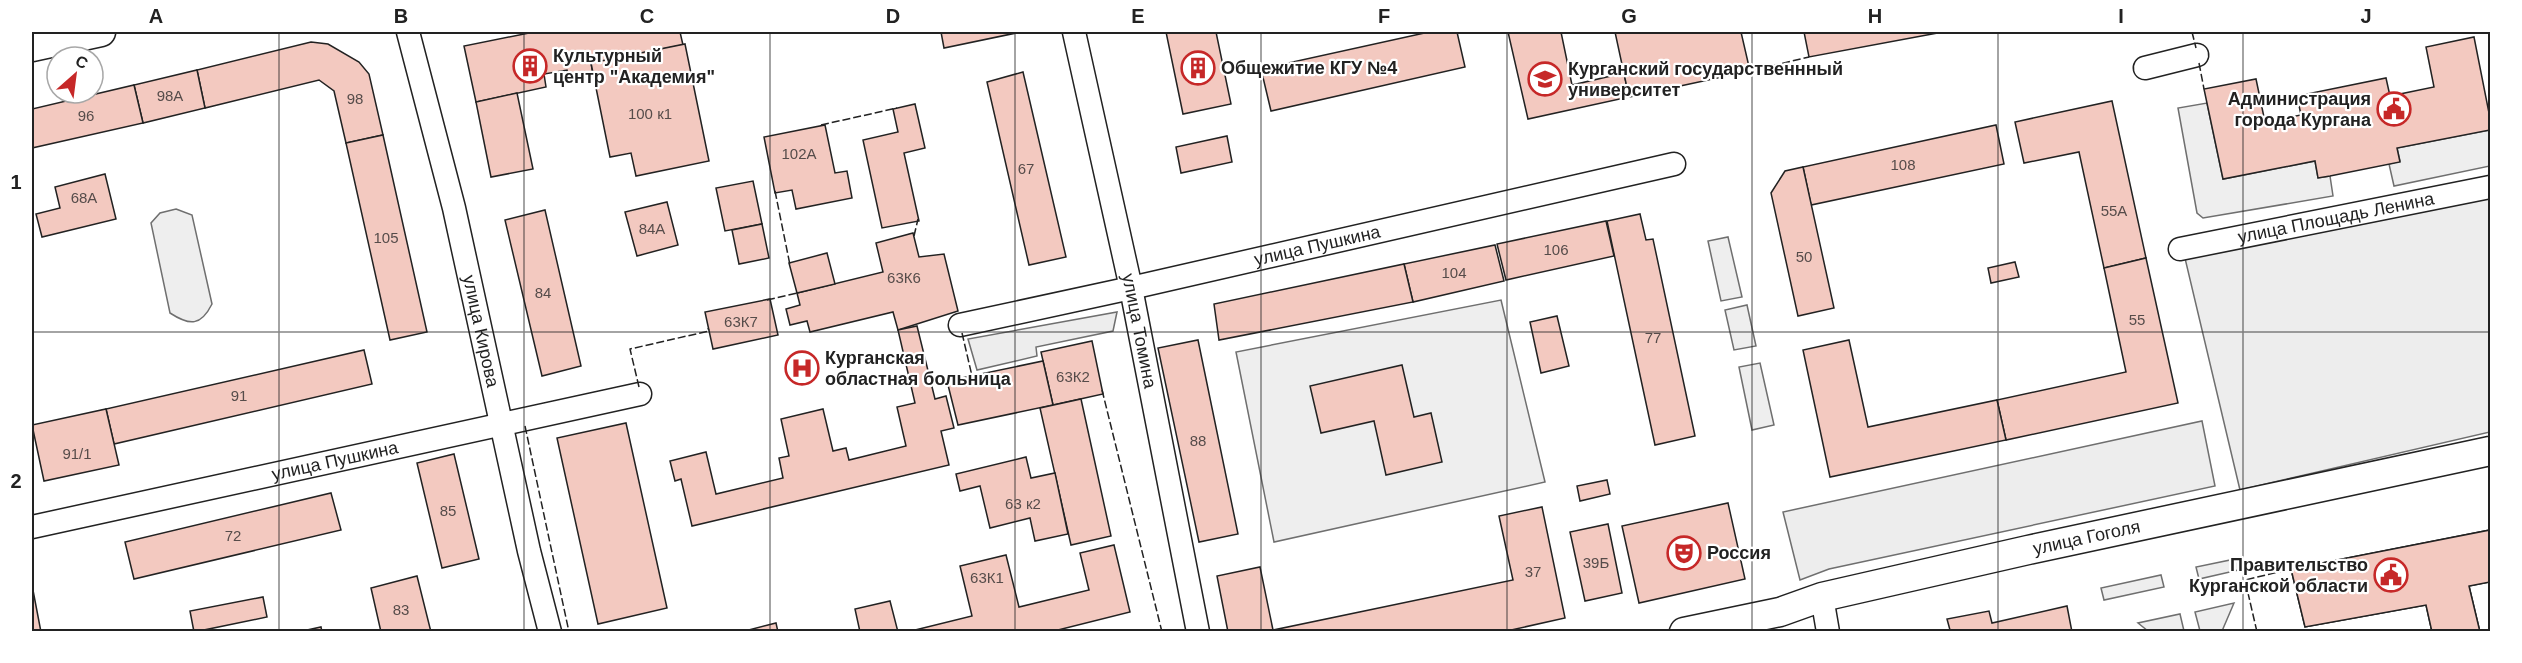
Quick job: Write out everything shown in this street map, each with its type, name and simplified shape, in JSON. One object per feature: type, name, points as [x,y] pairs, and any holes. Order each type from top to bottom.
[{"type":"main road","points":[[32,47],[101,32]]},
{"type":"main road","name":"улица Гоголя","points":[[1684,632],[1780,612],[1822,597],[2038,547],[2490,451]]},
{"type":"street","name":"улица Кирова","points":[[408,32],[454,208],[529,551],[550,632]]},
{"type":"street","name":"улица Томина","points":[[1074,32],[1131,288],[1198,632]]},
{"type":"street","points":[[2145,68],[2198,55]]},
{"type":"street","name":"улица Пушкина","points":[[960,325],[1178,278],[1674,164]]},
{"type":"street","name":"улица Площадь Ленина","points":[[2180,249],[2490,187]]},
{"type":"street","name":"улица Пушкина","points":[[32,527],[640,394]]},
{"type":"street","points":[[1822,597],[1828,632]]},
{"type":"shaded area","points":[[2207,103],[2223,179],[2315,161],[2318,178],[2330,176],[2333,196],[2203,218],[2197,213],[2178,108]]},
{"type":"shaded area","points":[[2490,130],[2490,166],[2394,186],[2389,164],[2400,161],[2397,148]]},
{"type":"shaded area","points":[[2490,195],[2490,432],[2240,490],[2184,254]]},
{"type":"shaded area","points":[[176,209],[192,215],[212,304],[204,317],[194,322],[183,320],[170,313],[151,223],[160,213]]},
{"type":"shaded area","points":[[1728,237],[1742,297],[1721,301],[1708,241]]},
{"type":"shaded area","points":[[1501,300],[1545,482],[1274,542],[1236,352]]},
{"type":"shaded area","points":[[1747,305],[1756,346],[1734,350],[1725,310]]},
{"type":"shaded area","points":[[1117,312],[1113,331],[1036,347],[1037,356],[977,370],[968,339]]},
{"type":"shaded area","points":[[1760,363],[1774,425],[1752,430],[1739,367]]},
{"type":"shaded area","points":[[2202,421],[2215,486],[1829,569],[1800,580],[1783,512]]},
{"type":"shaded area","points":[[2240,558],[2243,569],[2199,579],[2196,567]]},
{"type":"shaded area","points":[[2161,575],[2164,587],[2104,600],[2101,588]]},
{"type":"shaded area","points":[[2234,603],[2222,631],[2200,631],[2195,612]]},
{"type":"shaded area","points":[[2180,614],[2184,631],[2148,631],[2138,623]]},
{"type":"building","name":"Культурный центр \"Академия\"","points":[[534,32],[680,32],[683,45],[591,63],[593,75],[569,80],[567,70],[544,74],[546,87],[476,102],[464,46]]},
{"type":"building","points":[[941,32],[1021,32],[944,48]]},
{"type":"building","name":"Общежитие КГУ №4","points":[[1166,32],[1216,32],[1231,104],[1183,114]]},
{"type":"building","points":[[1429,32],[1457,32],[1465,67],[1271,111],[1261,69]]},
{"type":"building","name":"Курганский государственнный университет","points":[[1508,32],[1561,32],[1572,85],[1624,73],[1629,97],[1528,119]]},
{"type":"building","points":[[1615,32],[1741,32],[1750,71],[1629,97]]},
{"type":"building","points":[[1804,32],[1943,32],[1809,57]]},
{"type":"building","name":"Администрация города Кургана","points":[[2474,37],[2490,118],[2490,130],[2397,148],[2400,162],[2330,176],[2318,178],[2315,161],[2223,179],[2204,89],[2256,79],[2265,122],[2301,115],[2297,96],[2386,78],[2390,96],[2434,87],[2426,47]]},
{"type":"building","points":[[311,42],[328,44],[359,62],[369,74],[383,135],[346,143],[334,91],[319,80],[205,108],[197,70]]},
{"type":"building","points":[[685,44],[709,161],[636,176],[631,153],[610,157],[591,63]]},
{"type":"building","points":[[197,70],[205,108],[143,123],[134,85]]},
{"type":"building","points":[[1023,72],[1066,257],[1029,265],[987,82]]},
{"type":"building","points":[[134,85],[143,123],[32,148],[32,109],[49,105],[105,105],[105,92]]},
{"type":"building","points":[[517,93],[533,169],[491,177],[476,102]]},
{"type":"building","points":[[2112,101],[2146,258],[2104,268],[2079,152],[2024,163],[2015,122]]},
{"type":"building","points":[[915,104],[925,148],[904,153],[919,221],[882,228],[863,140],[898,132],[893,109]]},
{"type":"building","points":[[825,125],[835,173],[847,171],[852,198],[796,209],[792,190],[775,193],[764,137]]},
{"type":"building","points":[[1996,125],[2004,164],[1811,205],[1803,167]]},
{"type":"building","points":[[383,135],[427,332],[390,340],[346,143]]},
{"type":"building","points":[[1227,136],[1232,162],[1181,173],[1176,147]]},
{"type":"building","points":[[1803,167],[1834,308],[1798,316],[1771,193],[1785,171]]},
{"type":"building","points":[[105,174],[116,219],[42,237],[36,214],[60,208],[55,187]]},
{"type":"building","points":[[753,181],[762,224],[725,231],[716,188]]},
{"type":"building","points":[[667,202],[678,245],[637,256],[625,212]]},
{"type":"building","points":[[545,210],[581,366],[542,376],[505,220]]},
{"type":"building","points":[[1640,214],[1646,240],[1653,239],[1695,436],[1655,445],[1607,221]]},
{"type":"building","points":[[1606,221],[1614,256],[1506,280],[1497,244]]},
{"type":"building","points":[[762,224],[769,258],[739,264],[732,230]]},
{"type":"building","points":[[913,233],[919,257],[944,254],[958,311],[898,330],[893,312],[810,332],[807,321],[790,325],[786,309],[800,305],[797,293],[883,272],[876,243]]},
{"type":"building","points":[[1495,245],[1504,281],[1413,302],[1404,264]]},
{"type":"building","points":[[827,253],[835,284],[797,293],[789,263]]},
{"type":"building","points":[[2146,258],[2178,403],[2006,440],[1997,400],[2126,372],[2104,268]]},
{"type":"building","points":[[2015,262],[2019,277],[1991,283],[1988,268]]},
{"type":"building","points":[[1404,264],[1413,302],[1219,340],[1214,304]]},
{"type":"building","points":[[770,299],[778,335],[713,349],[705,312]]},
{"type":"building","points":[[1557,316],[1569,366],[1541,373],[1530,322]]},
{"type":"building","points":[[917,326],[935,399],[946,396],[954,428],[941,431],[949,465],[692,526],[681,479],[675,481],[670,461],[706,452],[716,494],[783,478],[779,458],[789,456],[781,419],[823,409],[833,451],[846,448],[849,460],[906,446],[897,407],[915,403],[898,330]]},
{"type":"building","points":[[1198,340],[1238,534],[1199,542],[1158,348]]},
{"type":"building","points":[[1849,340],[1868,427],[1997,400],[2006,440],[1830,477],[1803,350]]},
{"type":"building","points":[[1092,341],[1103,394],[1053,405],[1041,352]]},
{"type":"building","points":[[364,350],[372,384],[114,444],[106,409]]},
{"type":"building","points":[[1043,361],[1053,405],[958,425],[947,381]]},
{"type":"building","points":[[1402,365],[1414,417],[1431,413],[1442,462],[1386,475],[1374,421],[1321,433],[1310,386]]},
{"type":"building","points":[[1081,399],[1111,536],[1071,545],[1040,408]]},
{"type":"building","points":[[106,409],[119,465],[44,481],[32,425]]},
{"type":"building","points":[[626,423],[667,608],[598,624],[557,438]]},
{"type":"building","points":[[454,454],[479,559],[442,568],[417,463]]},
{"type":"building","points":[[1026,457],[1031,478],[1055,473],[1068,534],[1035,541],[1030,518],[990,528],[980,486],[960,491],[956,474]]},
{"type":"building","points":[[1607,480],[1610,494],[1580,501],[1577,486]]},
{"type":"building","points":[[331,493],[341,530],[134,579],[125,542]]},
{"type":"building","name":"Россия","points":[[1728,503],[1745,579],[1639,603],[1622,526]]},
{"type":"building","points":[[1542,507],[1565,618],[1502,632],[1228,632],[1217,576],[1260,567],[1273,630],[1513,580],[1499,516]]},
{"type":"building","points":[[1608,524],[1622,593],[1585,601],[1570,532]]},
{"type":"building","name":"Правительство Курганской области","points":[[2490,530],[2490,582],[2469,586],[2480,632],[2432,632],[2426,605],[2305,627],[2291,569]]},
{"type":"building","name":"Правительство Курганской области","points":[[2490,530],[2490,582],[2469,586],[2480,632],[2432,632],[2426,605],[2305,627],[2291,569]]},
{"type":"building","points":[[1114,545],[1130,612],[1050,632],[907,632],[972,616],[960,566],[1006,555],[1019,607],[1089,590],[1080,553]]},
{"type":"building","points":[[417,576],[431,632],[381,632],[371,588]]},
{"type":"building","points":[[32,585],[41,632],[32,632]]},
{"type":"building","points":[[263,597],[267,617],[194,632],[190,611]]},
{"type":"building","points":[[890,601],[898,632],[860,632],[855,609]]},
{"type":"building","points":[[2067,606],[2072,632],[1942,632],[1950,630],[1947,619],[1989,611],[1992,623]]},
{"type":"building","points":[[776,623],[778,632],[741,632]]},
{"type":"building","points":[[321,627],[322,632],[298,632]]},
{"type":"fence","points":[[2192,32],[2196,48]]},
{"type":"fence","points":[[1750,71],[1809,57]]},
{"type":"fence","points":[[2199,63],[2204,89]]},
{"type":"fence","points":[[821,125],[897,108]]},
{"type":"fence","points":[[775,191],[790,265]]},
{"type":"fence","points":[[914,236],[918,219]]},
{"type":"fence","points":[[767,300],[797,293],[796,291]]},
{"type":"fence","points":[[639,387],[630,349],[709,331],[708,328]]},
{"type":"fence","points":[[962,333],[972,376],[976,375]]},
{"type":"fence","points":[[1102,390],[1162,632]]},
{"type":"fence","points":[[525,426],[569,632]]},
{"type":"fence","points":[[2257,632],[2245,580],[2291,569]]},
{"type":"place","name":"Культурный центр \"Академия\"","points":[[530,66]]},
{"type":"place","name":"Общежитие КГУ №4","points":[[1198,68]]},
{"type":"place","name":"Курганский государственнный университет","points":[[1545,79]]},
{"type":"place","name":"Администрация города Кургана","points":[[2394,109]]},
{"type":"place","name":"Курганская областная больница","points":[[802,368]]},
{"type":"place","name":"Россия","points":[[1684,553]]},
{"type":"place","name":"Правительство Курганской области","points":[[2391,575]]}]
